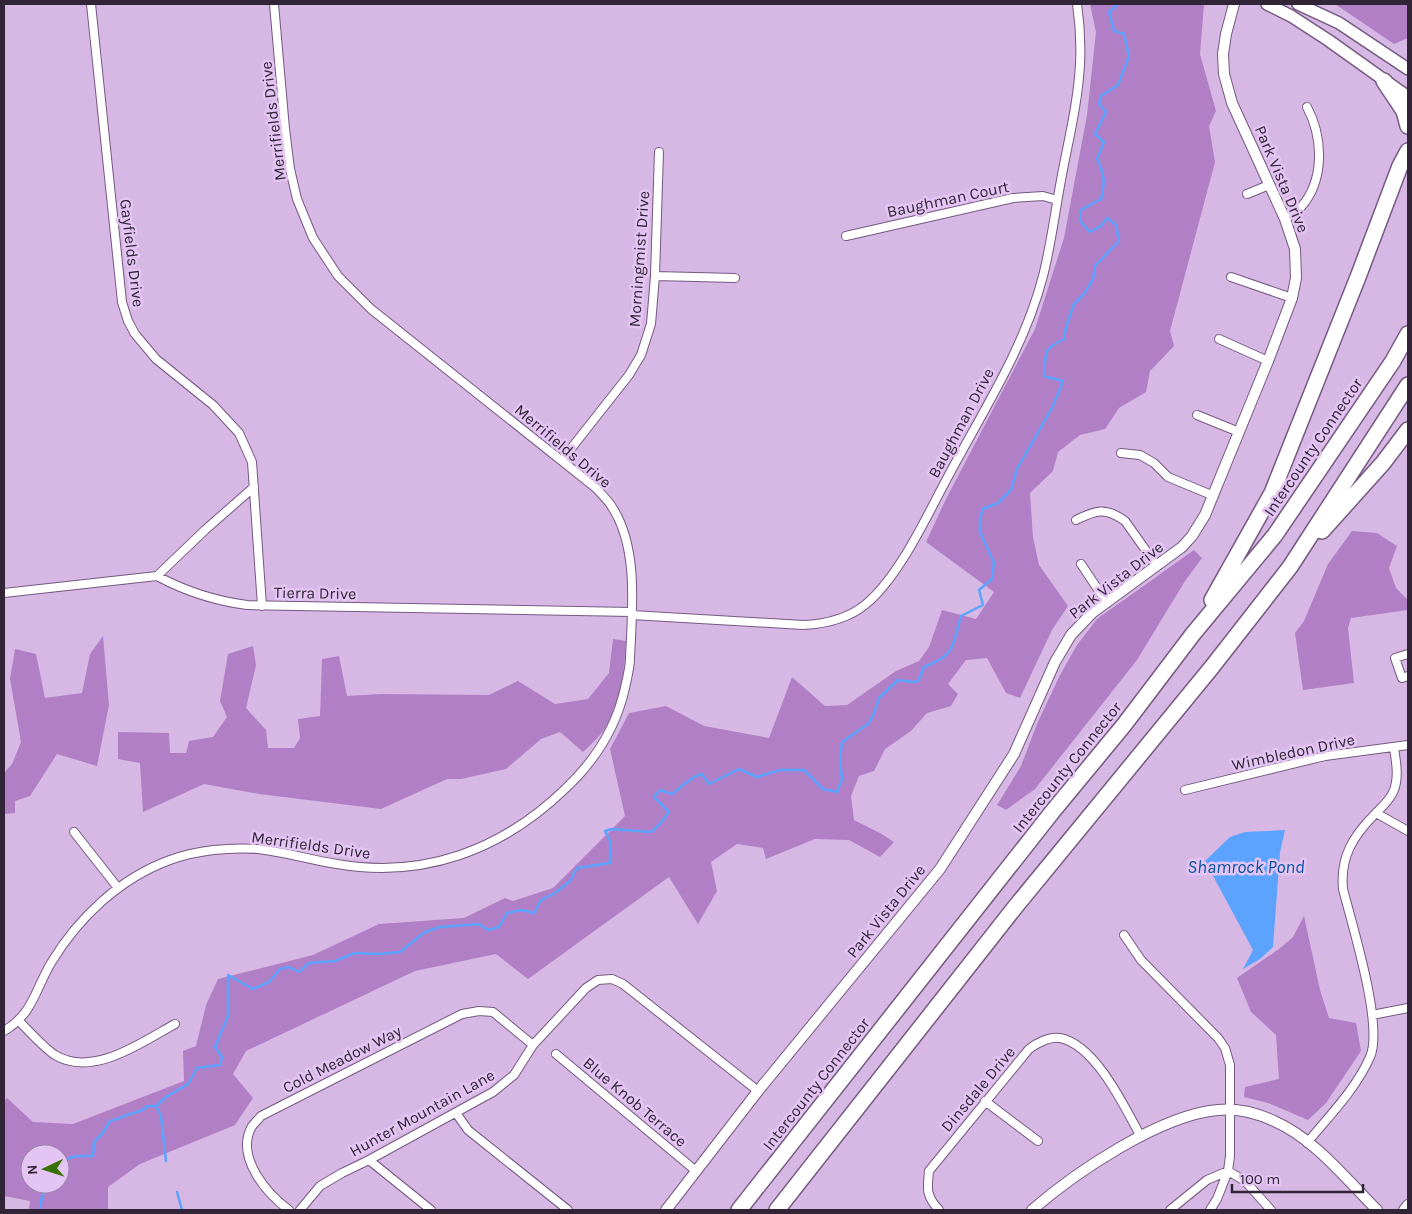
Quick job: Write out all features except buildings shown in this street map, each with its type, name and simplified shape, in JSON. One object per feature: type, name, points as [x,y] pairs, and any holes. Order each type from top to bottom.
[{"type":"highway","points":[[1384,81],[1404,111],[1408,126]]},
{"type":"highway","points":[[1193,634],[1272,493],[1358,277],[1400,166],[1408,138]]},
{"type":"highway","points":[[1400,166],[1408,151]]},
{"type":"highway","name":"Intercounty Connector","points":[[738,1210],[1052,811],[1124,725],[1193,634],[1275,535],[1393,361],[1408,334]]},
{"type":"highway","points":[[1290,567],[1408,385]]},
{"type":"highway","points":[[777,1210],[1016,906],[1212,667],[1290,567],[1383,463],[1408,430]]},
{"type":"main road","points":[[1267,4],[1291,16],[1328,40],[1408,97]]},
{"type":"main road","points":[[1298,4],[1339,23],[1408,69]]},
{"type":"street","name":"Gayfields Drive","points":[[91,4],[122,302],[128,321],[135,334],[156,359],[213,405],[239,433],[252,462],[262,606]]},
{"type":"street","name":"Merrifields Drive","points":[[4,1031],[19,1021],[30,1006],[50,964],[93,909],[140,873],[169,860],[189,854],[219,850],[259,849],[370,868],[400,867],[440,861],[479,849],[518,829],[546,808],[575,780],[607,737],[621,706],[630,666],[632,613],[631,561],[622,527],[612,507],[596,488],[371,309],[338,276],[313,238],[297,199],[290,170],[274,4]]},
{"type":"street","name":"Baughman Drive","points":[[632,613],[803,625],[817,624],[831,622],[856,612],[879,592],[891,577],[916,536],[1017,348],[1030,317],[1043,276],[1075,104],[1080,64],[1080,24],[1077,4]]},
{"type":"street","name":"Park Vista Drive","points":[[666,1210],[758,1091],[940,869],[1014,754],[1055,662],[1071,635],[1092,613],[1182,547],[1192,536],[1214,496],[1292,298],[1296,278],[1295,249],[1285,219],[1232,103],[1224,74],[1223,54],[1234,4]]},
{"type":"street","points":[[1285,219],[1301,207],[1312,188],[1318,169],[1320,151],[1314,120],[1307,107]]},
{"type":"street","name":"Morningmist Drive","points":[[562,460],[629,375],[641,355],[651,324],[659,152]]},
{"type":"street","points":[[1247,194],[1269,185]]},
{"type":"street","name":"Baughman Court","points":[[846,236],[1013,198],[1043,196],[1058,200]]},
{"type":"street","points":[[654,276],[736,278]]},
{"type":"street","points":[[1231,277],[1292,298]]},
{"type":"street","points":[[1219,339],[1268,361]]},
{"type":"street","points":[[1197,415],[1239,432]]},
{"type":"street","points":[[1121,453],[1140,455],[1154,464],[1168,477],[1214,496]]},
{"type":"street","points":[[4,592],[157,576],[204,530],[254,487]]},
{"type":"street","points":[[1076,520],[1092,512],[1103,510],[1118,516],[1125,521],[1157,566]]},
{"type":"street","points":[[1081,564],[1107,603]]},
{"type":"street","name":"Tierra Drive","points":[[157,576],[172,584],[211,598],[229,603],[262,606],[632,613]]},
{"type":"street","points":[[1408,654],[1396,658],[1402,678],[1408,676]]},
{"type":"street","name":"Wimbledon Drive","points":[[1185,790],[1325,756],[1408,746]]},
{"type":"street","points":[[1307,1142],[1358,1081],[1371,1056],[1373,1043],[1370,996],[1343,889],[1342,875],[1346,855],[1356,834],[1382,807],[1394,791],[1397,777],[1394,748]]},
{"type":"street","points":[[1376,813],[1408,831]]},
{"type":"street","points":[[74,832],[118,888]]},
{"type":"street","points":[[1124,934],[1141,960],[1218,1038],[1225,1048],[1230,1065],[1229,1110],[1231,1126],[1228,1171],[1217,1200],[1210,1210]]},
{"type":"street","name":"Hunter Mountain Lane","points":[[300,1210],[320,1186],[456,1113],[505,1083],[514,1075],[533,1046],[586,988],[598,980],[612,979],[624,984],[758,1091]]},
{"type":"street","points":[[1372,1015],[1408,1008]]},
{"type":"street","name":"Cold Meadow Way","points":[[289,1210],[274,1199],[260,1181],[248,1156],[247,1140],[251,1128],[261,1116],[462,1014],[478,1011],[493,1012],[533,1046]]},
{"type":"street","points":[[19,1021],[55,1055],[80,1063],[96,1062],[119,1054],[175,1024]]},
{"type":"street","name":"Dinsdale Drive","points":[[938,1210],[931,1201],[927,1188],[928,1171],[1028,1049],[1038,1043],[1058,1038],[1080,1048],[1106,1074],[1141,1137]]},
{"type":"street","name":"Blue Knob Terrace","points":[[556,1054],[696,1171]]},
{"type":"street","points":[[985,1101],[1038,1141]]},
{"type":"street","points":[[1032,1210],[1092,1164],[1141,1137],[1198,1113],[1229,1110],[1248,1112],[1274,1121],[1307,1142],[1377,1210]]},
{"type":"street","points":[[456,1113],[468,1130],[568,1210]]},
{"type":"street","points":[[369,1160],[431,1210]]},
{"type":"street","points":[[1170,1210],[1207,1180],[1228,1171]]},
{"type":"street","points":[[1228,1171],[1245,1181],[1271,1210]]},
{"type":"street","points":[[1404,1210],[1408,1205]]},
{"type":"shaded area","points":[[1090,4],[1204,4],[1200,54],[1216,111],[1209,126],[1215,162],[1170,331],[1174,346],[1150,371],[1146,392],[1119,408],[1105,429],[1080,435],[1058,452],[1053,471],[1030,493],[1033,537],[1039,565],[1068,606],[1052,630],[1020,698],[1006,693],[987,658],[966,660],[948,684],[958,694],[951,706],[927,713],[911,731],[885,749],[874,771],[859,776],[851,796],[854,820],[894,842],[880,857],[849,840],[815,839],[766,859],[763,848],[737,844],[711,862],[717,891],[698,924],[669,877],[528,979],[496,954],[415,971],[246,1051],[233,1074],[253,1098],[235,1125],[140,1164],[108,1187],[108,1210],[29,1210],[30,1201],[4,1196],[4,1102],[7,1098],[33,1122],[73,1124],[184,1081],[183,1051],[196,1046],[206,1005],[218,979],[313,955],[379,924],[464,918],[505,898],[513,901],[553,888],[625,816],[610,749],[629,713],[666,706],[704,726],[769,738],[792,677],[825,706],[847,705],[896,671],[919,661],[929,647],[942,610],[976,619],[994,592],[926,542],[946,499],[1035,329],[1064,238],[1087,115],[1096,32]]},
{"type":"shaded area","points":[[1335,4],[1408,4],[1408,38],[1394,44]]},
{"type":"shaded area","points":[[1352,531],[1377,533],[1397,546],[1389,568],[1396,588],[1408,600],[1408,610],[1351,618],[1348,628],[1354,683],[1303,690],[1295,633],[1304,621],[1328,564]]},
{"type":"shaded area","points":[[1194,550],[1202,558],[1185,581],[1137,660],[1035,789],[1006,810],[997,805],[1021,766],[1037,724],[1059,677],[1077,645],[1097,619]]},
{"type":"shaded area","points":[[103,636],[109,705],[97,766],[57,754],[30,796],[15,801],[15,813],[4,814],[4,773],[12,764],[21,742],[10,679],[15,649],[36,654],[45,698],[82,693],[90,654]]},
{"type":"shaded area","points":[[613,639],[626,641],[623,678],[617,702],[607,725],[583,752],[560,732],[541,739],[506,769],[461,779],[447,779],[381,809],[259,794],[204,784],[143,812],[140,763],[118,759],[118,732],[169,733],[170,753],[186,753],[189,741],[213,737],[227,717],[220,701],[228,654],[253,646],[256,665],[246,708],[266,730],[268,748],[294,748],[300,738],[298,719],[320,716],[322,659],[339,656],[347,696],[381,694],[489,695],[518,681],[555,704],[588,699],[609,673]]},
{"type":"shaded area","points":[[1304,916],[1320,990],[1329,1018],[1356,1023],[1361,1051],[1326,1103],[1308,1120],[1268,1103],[1244,1097],[1245,1087],[1279,1079],[1276,1035],[1251,1012],[1237,978],[1293,937]]},
{"type":"water","name":"Shamrock Pond","points":[[1285,830],[1280,852],[1273,947],[1260,959],[1243,969],[1253,950],[1205,861],[1230,837],[1245,832]]},
{"type":"waterway","points":[[166,1161],[161,1116],[156,1106],[166,1097],[188,1084],[197,1068],[220,1065],[222,1057],[215,1047],[228,1016],[228,975],[253,989],[269,982],[280,969],[289,967],[299,972],[309,963],[335,961],[355,953],[379,954],[400,952],[425,932],[440,927],[479,924],[488,930],[499,927],[507,913],[522,910],[534,913],[541,900],[555,893],[570,881],[577,868],[610,863],[610,841],[605,831],[611,829],[651,832],[669,812],[654,797],[660,790],[672,794],[698,775],[702,774],[709,784],[739,769],[757,777],[780,770],[804,770],[823,789],[837,792],[842,779],[840,760],[842,742],[868,724],[874,714],[879,698],[898,680],[918,681],[924,667],[947,654],[954,642],[961,616],[983,605],[979,590],[992,579],[994,563],[980,532],[980,518],[983,509],[998,503],[1011,490],[1017,469],[1052,408],[1063,381],[1044,376],[1046,353],[1052,346],[1064,339],[1074,304],[1084,294],[1093,279],[1095,266],[1119,241],[1116,225],[1107,218],[1101,226],[1090,232],[1080,221],[1081,210],[1101,199],[1103,188],[1103,174],[1097,159],[1104,142],[1095,134],[1106,112],[1099,104],[1101,96],[1118,85],[1129,56],[1124,34],[1114,31],[1109,12],[1118,4]]},
{"type":"waterway","points":[[70,1158],[93,1156],[94,1142],[102,1134],[110,1121],[141,1111],[148,1106],[156,1106]]},
{"type":"waterway","points":[[177,1192],[182,1210]]},
{"type":"waterway","points":[[40,1210],[44,1194]]}]
